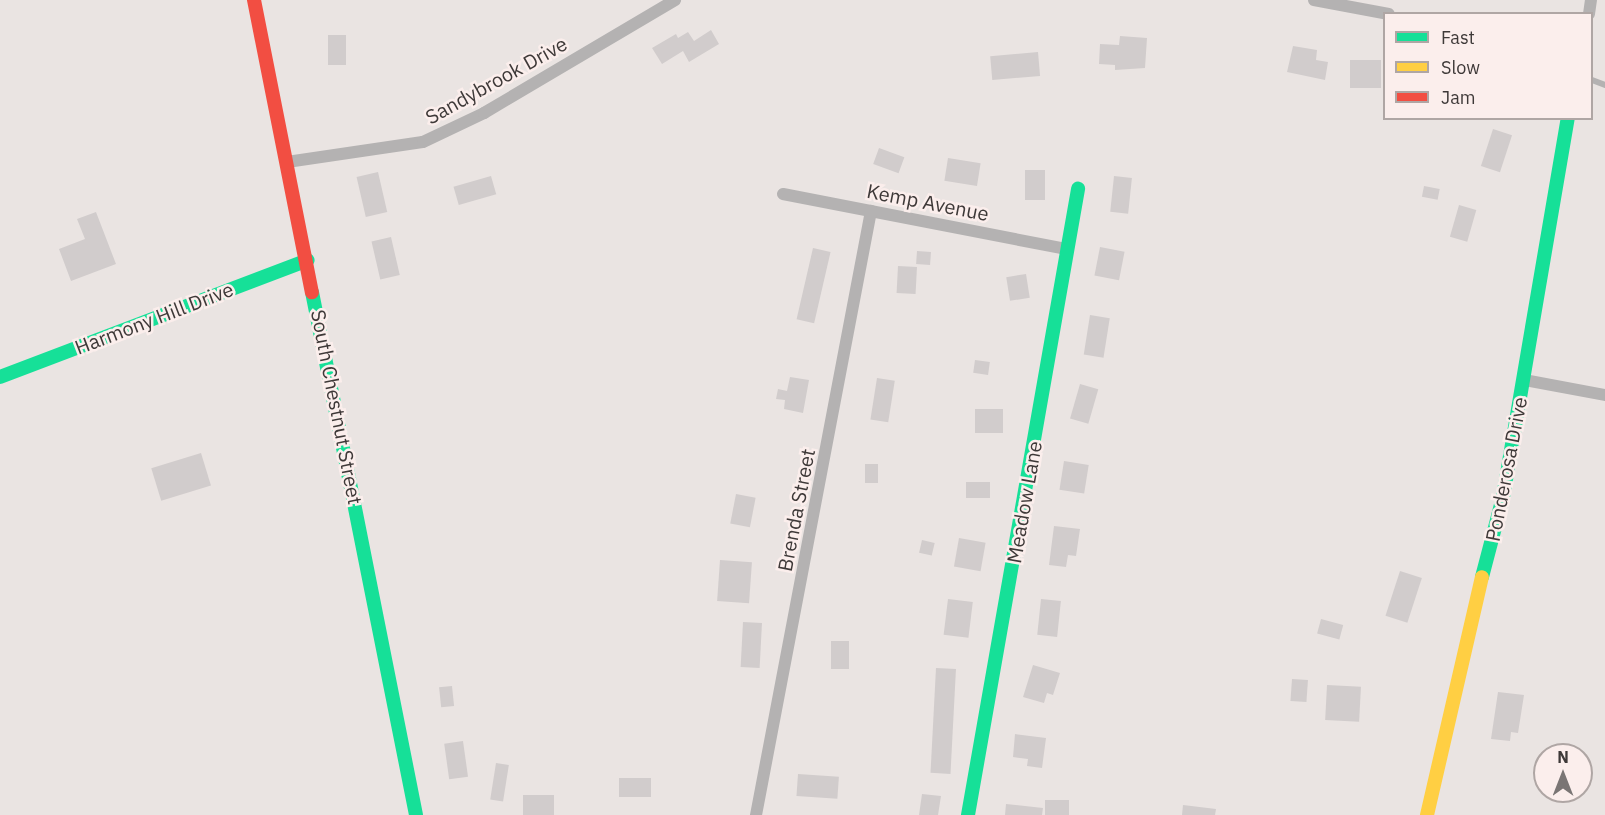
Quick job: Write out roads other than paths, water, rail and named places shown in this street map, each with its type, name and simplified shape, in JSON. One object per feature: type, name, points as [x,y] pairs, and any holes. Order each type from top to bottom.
[{"type":"street","name":"South Chestnut Street","points":[[254,0],[308,260],[416,815]]},
{"type":"street","name":"Sandybrook Drive","points":[[287,162],[423,142],[484,113],[675,0]]},
{"type":"street","points":[[1314,0],[1383,13]]},
{"type":"street","name":"Ponderosa Drive","points":[[1427,815],[1453,688],[1503,497],[1568,120]]},
{"type":"street","name":"Meadow Lane","points":[[968,815],[1078,189]]},
{"type":"street","name":"Kemp Avenue","points":[[783,194],[1066,249]]},
{"type":"street","name":"Brenda Street","points":[[756,815],[872,211]]},
{"type":"street","name":"Harmony Hill Drive","points":[[0,377],[308,260]]},
{"type":"street","points":[[1524,380],[1605,395]]}]
